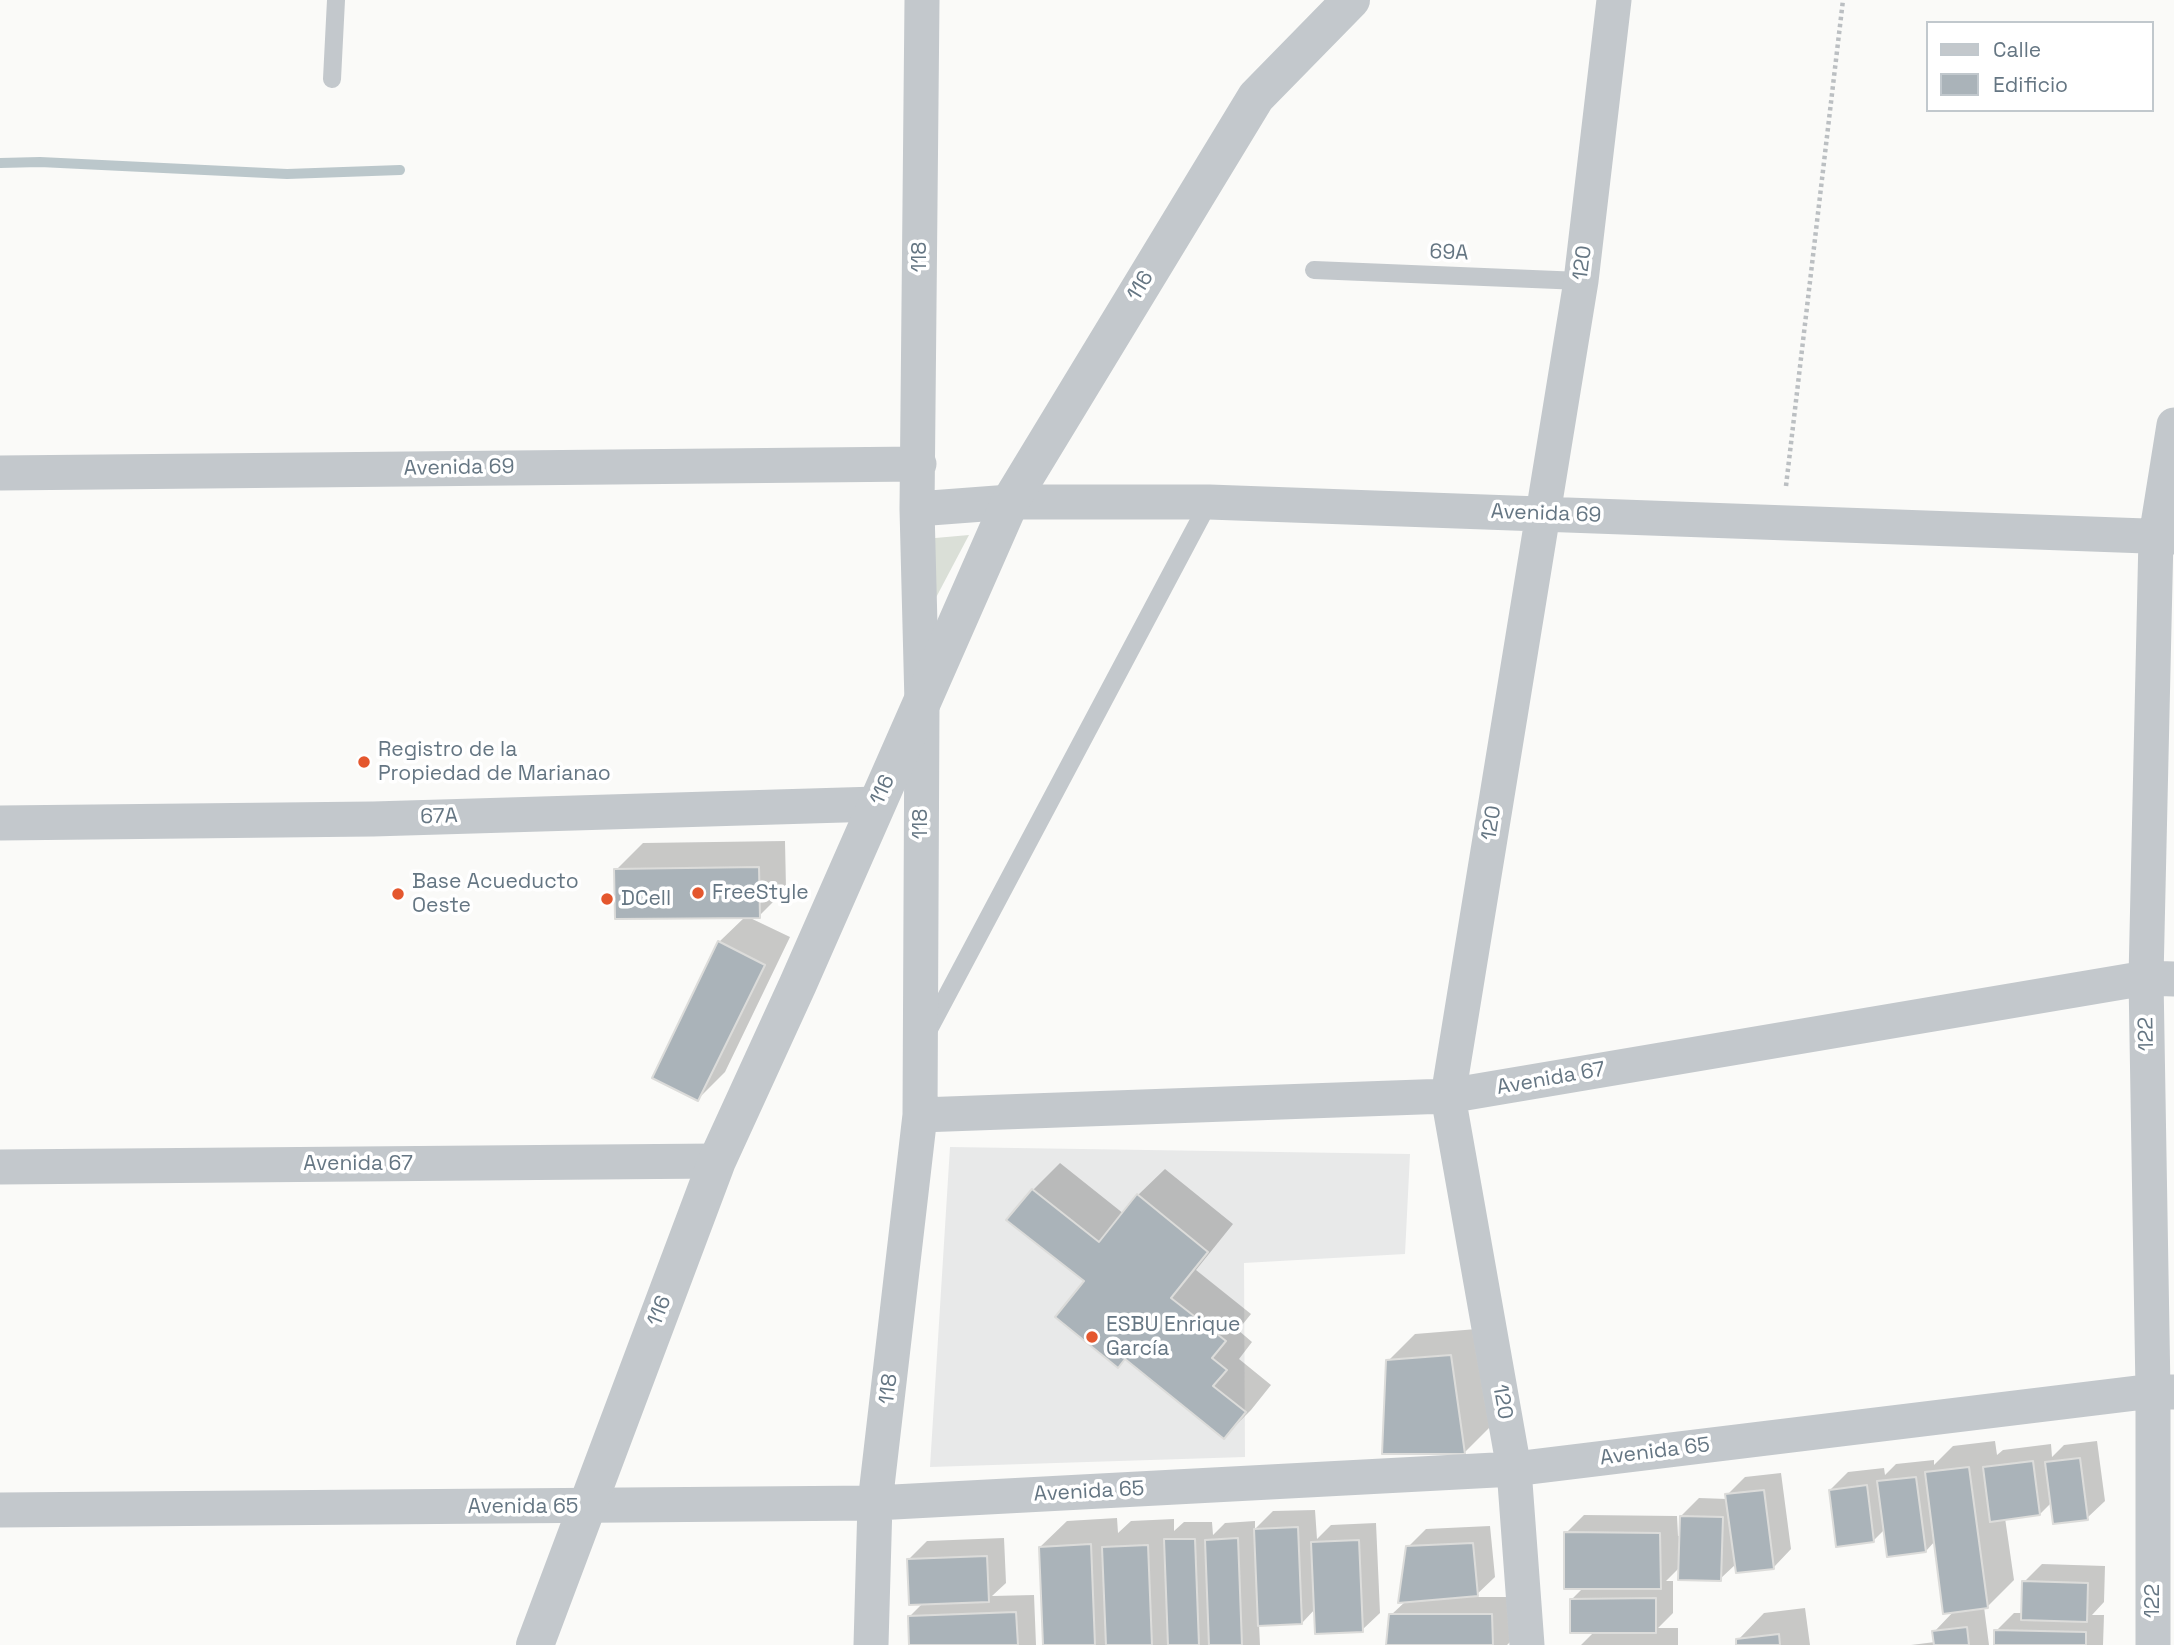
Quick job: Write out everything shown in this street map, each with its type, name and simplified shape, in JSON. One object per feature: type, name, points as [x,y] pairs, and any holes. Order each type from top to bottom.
[{"type":"street","name":"118","points":[[871,1645],[876,1503],[920,1115],[922,703],[918,509],[922,0]]},
{"type":"street","name":"116","points":[[535,1645],[717,1161],[798,984],[1010,502],[1256,97],[1351,0]]},
{"type":"street","name":"120","points":[[1527,1645],[1514,1469],[1448,1096],[1581,281],[1614,0]]},
{"type":"street","name":"122","points":[[2153,1645],[2163,1392],[2160,979],[2165,537],[2174,425]]},
{"type":"street","name":"Avenida 69","points":[[0,473],[919,464]]},
{"type":"street","name":"Avenida 69","points":[[918,509],[1010,502],[1209,502],[2165,537]]},
{"type":"street","name":"67A","points":[[0,823],[373,819],[877,804]]},
{"type":"street","name":"Avenida 67","points":[[920,1115],[1448,1096],[2160,979]]},
{"type":"street","name":"Avenida 67","points":[[0,1167],[717,1161]]},
{"type":"street","name":"Avenida 65","points":[[0,1510],[876,1503],[1514,1469],[2163,1392]]},
{"type":"lane","points":[[332,79],[335,0]]},
{"type":"lane","name":"69A","points":[[1314,270],[1581,281]]},
{"type":"lane","points":[[920,1045],[1209,502]]},
{"type":"path","points":[[1782,522],[1843,0]]},
{"type":"shaded area","points":[[969,535],[921,626],[924,539]]},
{"type":"shaded area","name":"ESBU Enrique García","points":[[950,1147],[1410,1154],[1405,1254],[1244,1263],[1245,1457],[930,1467]]},
{"type":"building","points":[[759,867],[760,918],[615,919],[614,869]]},
{"type":"building","points":[[718,941],[765,965],[698,1101],[652,1078]]},
{"type":"building","points":[[1032,1189],[1099,1242],[1137,1194],[1208,1252],[1171,1298],[1226,1341],[1212,1358],[1227,1370],[1213,1386],[1246,1412],[1224,1439],[1125,1359],[1118,1368],[1055,1317],[1084,1281],[1006,1220]]},
{"type":"building","points":[[1451,1355],[1465,1454],[1382,1454],[1386,1360]]},
{"type":"building","points":[[2080,1458],[2088,1520],[2053,1524],[2045,1462]]},
{"type":"building","points":[[2033,1461],[2040,1515],[1990,1522],[1983,1467]]},
{"type":"building","points":[[1969,1467],[1988,1608],[1943,1614],[1925,1472]]},
{"type":"building","points":[[1916,1477],[1926,1552],[1887,1557],[1877,1481]]},
{"type":"building","points":[[1867,1485],[1874,1542],[1836,1547],[1829,1490]]},
{"type":"building","points":[[1764,1490],[1774,1569],[1736,1573],[1725,1494]]},
{"type":"building","points":[[1680,1516],[1723,1517],[1721,1581],[1678,1580]]},
{"type":"building","points":[[1298,1527],[1302,1624],[1258,1626],[1254,1529]]},
{"type":"building","points":[[1564,1532],[1660,1533],[1661,1589],[1564,1589]]},
{"type":"building","points":[[1238,1538],[1242,1645],[1209,1645],[1205,1540]]},
{"type":"building","points":[[1164,1539],[1195,1539],[1199,1645],[1168,1645]]},
{"type":"building","points":[[1359,1540],[1363,1632],[1315,1634],[1311,1542]]},
{"type":"building","points":[[1473,1543],[1478,1596],[1398,1603],[1406,1546]]},
{"type":"building","points":[[1091,1544],[1095,1645],[1043,1645],[1039,1547]]},
{"type":"building","points":[[1148,1545],[1152,1645],[1106,1645],[1102,1547]]},
{"type":"building","points":[[987,1556],[989,1602],[909,1605],[907,1559]]},
{"type":"building","points":[[2022,1581],[2088,1583],[2087,1622],[2021,1620]]},
{"type":"building","points":[[1656,1598],[1656,1633],[1570,1633],[1570,1599]]},
{"type":"building","points":[[1016,1612],[1018,1645],[909,1645],[908,1616]]},
{"type":"building","points":[[1389,1614],[1492,1614],[1493,1645],[1386,1645]]},
{"type":"building","points":[[1967,1627],[1969,1645],[1934,1645],[1932,1631]]},
{"type":"building","points":[[1994,1630],[2086,1632],[2086,1645],[1994,1645]]},
{"type":"building","points":[[1779,1634],[1780,1645],[1736,1645],[1736,1639]]},
{"type":"waterway","points":[[0,163],[40,162],[287,174],[400,170]]},
{"type":"place","name":"Registro de la Propiedad de Marianao","points":[[364,762]]},
{"type":"place","name":"FreeStyle","points":[[698,893]]},
{"type":"place","name":"Base Acueducto Oeste","points":[[398,894]]},
{"type":"place","name":"DCell","points":[[607,899]]},
{"type":"place","name":"ESBU Enrique García","points":[[1092,1337]]}]
